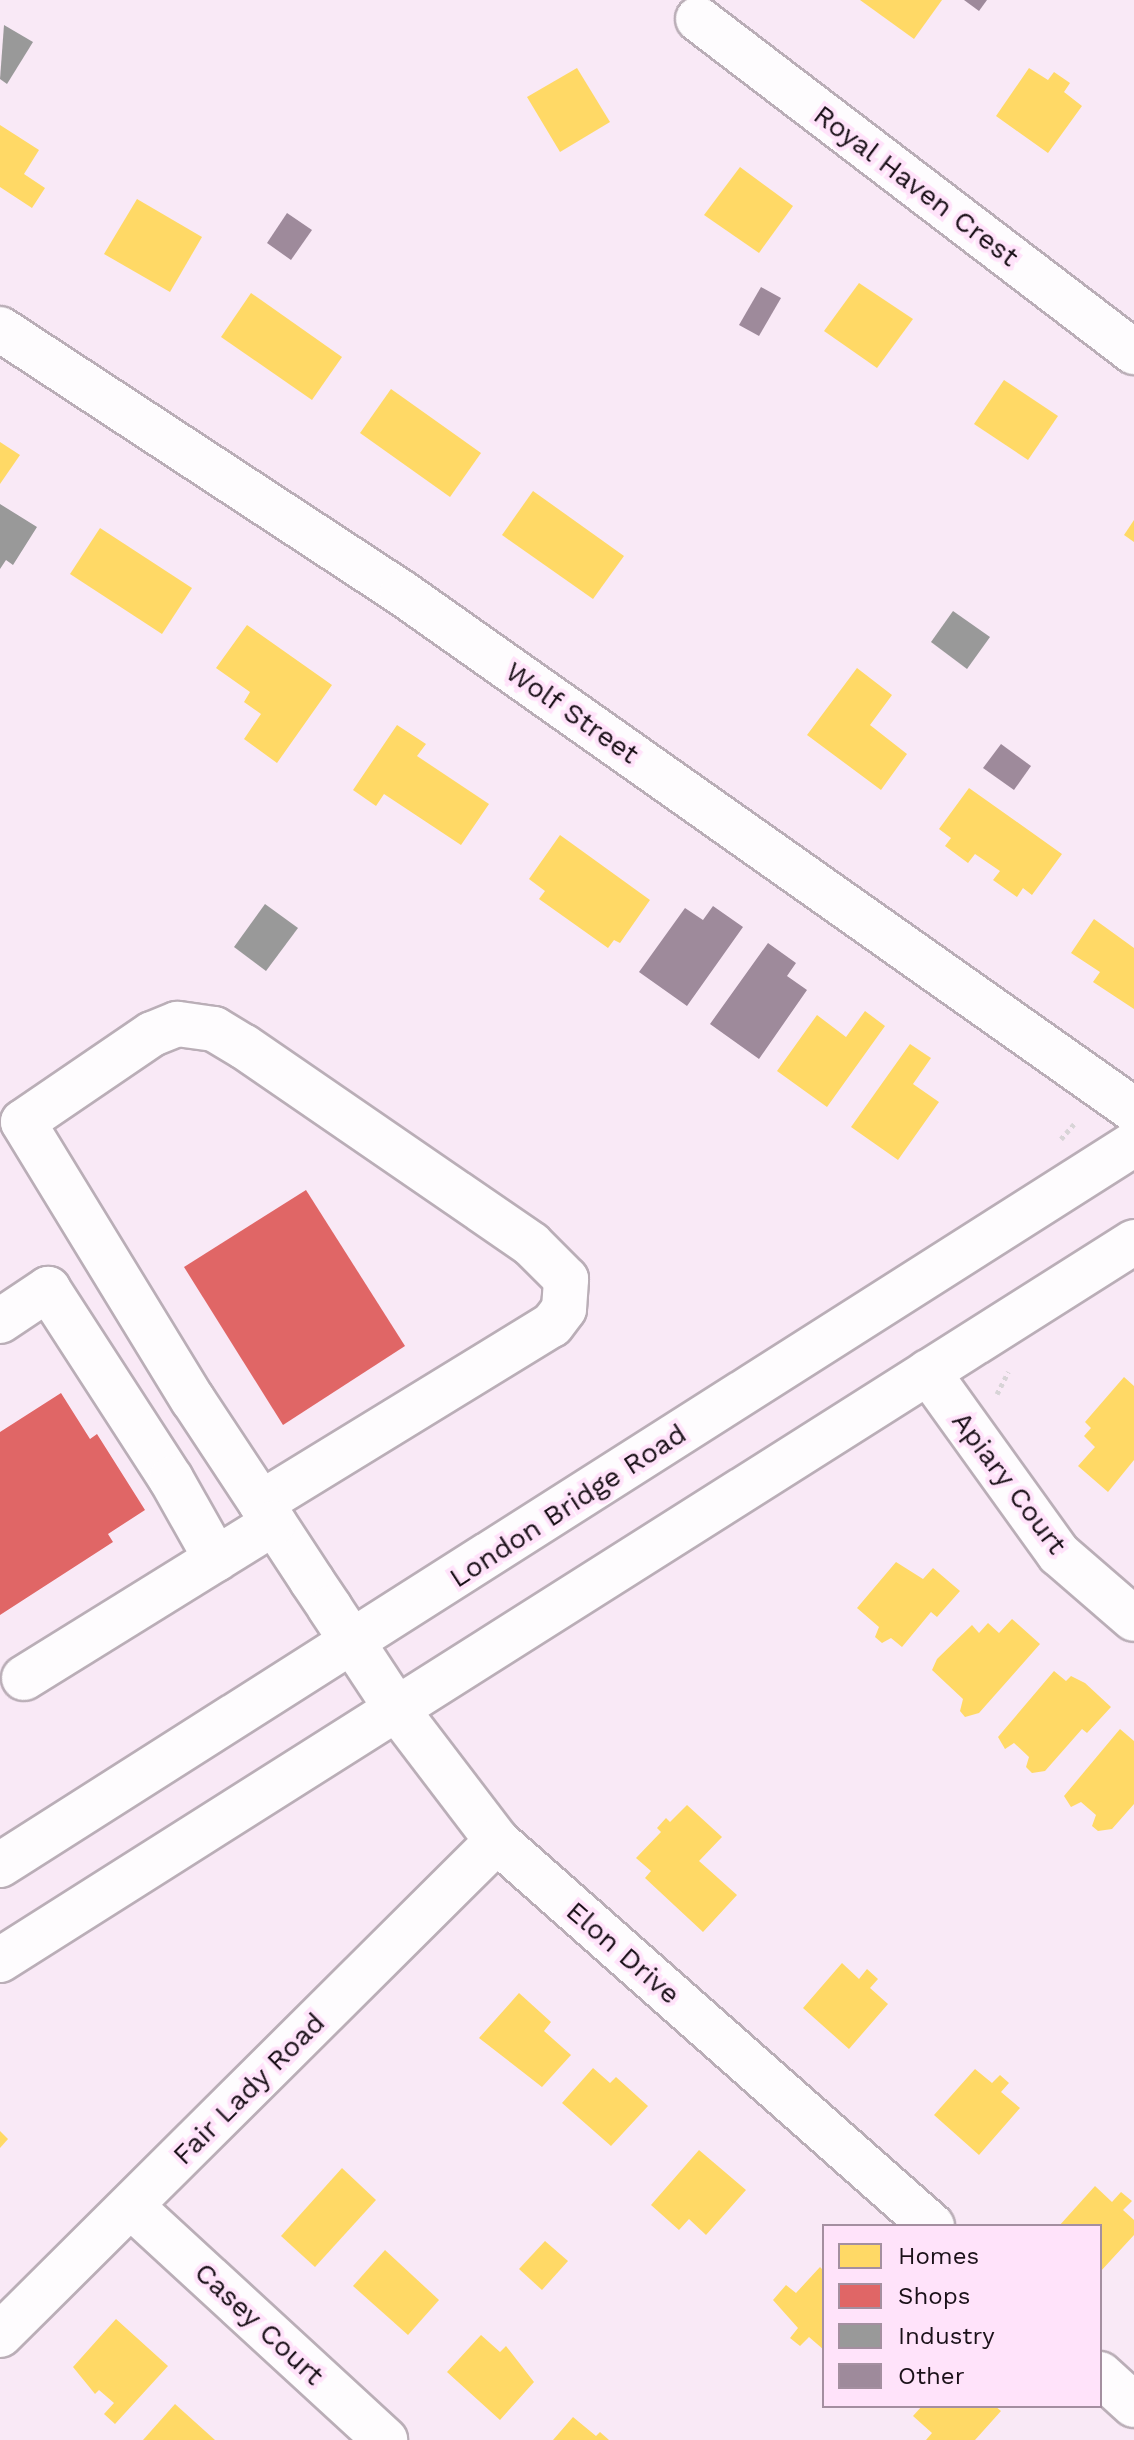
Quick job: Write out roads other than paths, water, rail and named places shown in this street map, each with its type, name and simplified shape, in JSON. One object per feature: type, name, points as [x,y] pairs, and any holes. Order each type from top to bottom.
[{"type":"street","name":"Royal Haven Crest","points":[[698,19],[1134,352]]},
{"type":"street","name":"Wolf Street","points":[[0,329],[402,593],[1134,1110]]},
{"type":"street","points":[[24,1678],[216,1559],[267,1513],[552,1325],[564,1309],[566,1279],[531,1244],[244,1047],[214,1029],[177,1024],[152,1034],[23,1122],[267,1513]]},
{"type":"street","name":"London Bridge Road","points":[[0,1865],[354,1643],[1134,1144]]},
{"type":"street","points":[[0,1960],[398,1711],[1134,1242]]},
{"type":"street","points":[[0,1321],[48,1289],[171,1479],[216,1559]]},
{"type":"street","name":"Apiary Court","points":[[928,1372],[1059,1554],[1134,1619]]},
{"type":"street","name":"Elon Drive","points":[[267,1513],[398,1711],[497,1841],[930,2224]]},
{"type":"street","name":"Fair Lady Road","points":[[0,2335],[497,1841]]},
{"type":"street","name":"Casey Court","points":[[132,2207],[385,2440]]},
{"type":"street","points":[[1102,2376],[1134,2405]]}]
